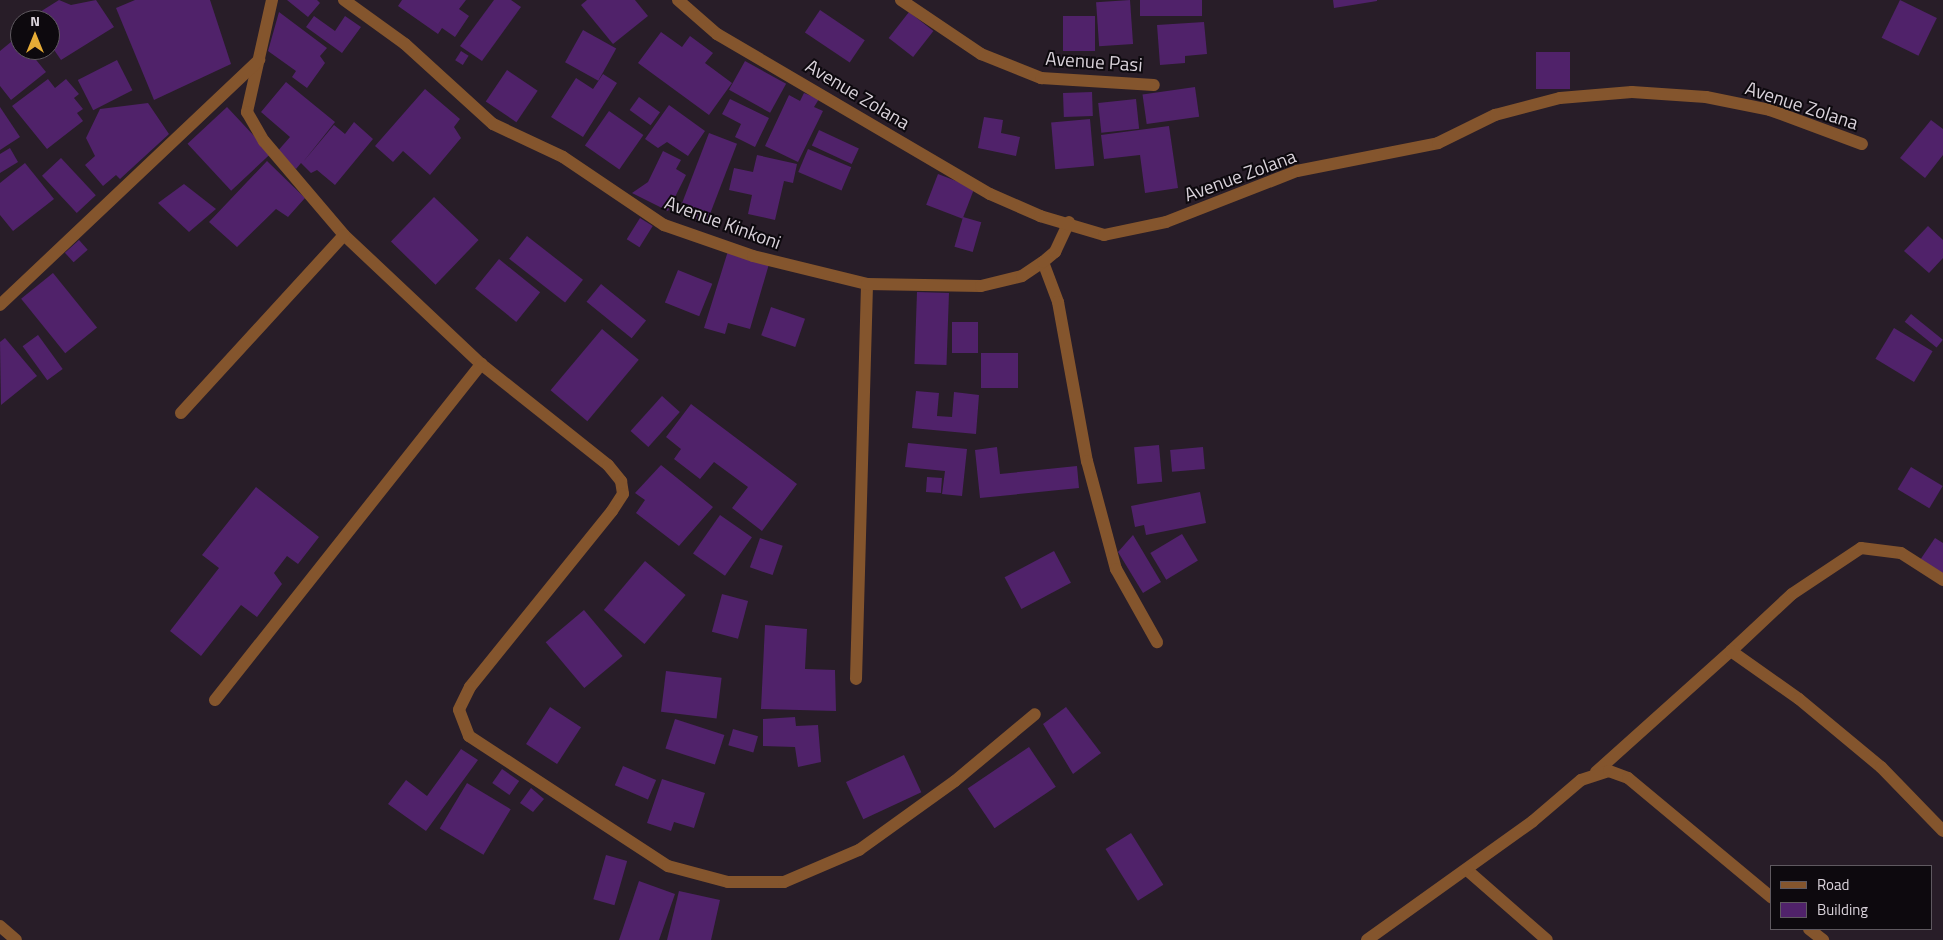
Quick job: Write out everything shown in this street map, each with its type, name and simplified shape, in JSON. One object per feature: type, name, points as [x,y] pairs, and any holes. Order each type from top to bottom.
[{"type":"street","points":[[272,0],[247,112],[264,141],[344,235],[481,364],[608,465],[621,481],[623,494],[612,510],[470,687],[460,710],[469,736],[581,814],[668,866],[728,882],[784,882],[859,850],[955,781],[1035,714]]},
{"type":"street","name":"Avenue Kinkoni","points":[[344,0],[405,44],[493,124],[563,157],[664,224],[753,256],[867,284],[981,286],[1022,276],[1043,262],[1055,252],[1069,222]]},
{"type":"street","name":"Avenue Zolana","points":[[678,0],[717,34],[990,194],[1040,216],[1069,222],[1104,235],[1166,222],[1297,171],[1438,143],[1495,115],[1560,98],[1632,92],[1706,97],[1770,110],[1862,144]]},
{"type":"street","name":"Avenue Pasi","points":[[901,0],[981,54],[1041,78],[1154,85]]},
{"type":"street","points":[[0,305],[259,60]]},
{"type":"street","points":[[181,413],[344,235]]},
{"type":"street","points":[[1043,262],[1058,302],[1087,460],[1116,569],[1157,642]]},
{"type":"street","points":[[856,679],[867,284]]},
{"type":"street","points":[[215,700],[481,364]]},
{"type":"street","points":[[1367,940],[1467,870],[1596,772],[1792,594],[1861,548],[1901,553],[1943,580]]},
{"type":"street","points":[[1731,651],[1799,699],[1880,767],[1943,831]]},
{"type":"street","points":[[1596,772],[1609,771],[1628,778],[1770,896]]},
{"type":"street","points":[[1467,870],[1548,940]]},
{"type":"street","points":[[0,926],[16,940]]},
{"type":"street","points":[[1811,930],[1823,940]]},
{"type":"building","points":[[59,0],[71,5],[96,0],[114,27],[61,60],[60,10],[43,10]]},
{"type":"building","points":[[135,0],[210,0],[231,64],[154,100],[116,8]]},
{"type":"building","points":[[287,0],[317,0],[320,3],[308,17]]},
{"type":"building","points":[[402,0],[466,0],[459,9],[469,16],[455,37],[442,28],[438,34],[398,6]]},
{"type":"building","points":[[494,0],[511,0],[521,7],[482,61],[460,46]]},
{"type":"building","points":[[587,0],[635,0],[648,16],[613,44],[581,5]]},
{"type":"building","points":[[1130,0],[1133,44],[1099,46],[1096,2]]},
{"type":"building","points":[[1140,0],[1202,0],[1202,16],[1140,16]]},
{"type":"building","points":[[1333,0],[1377,0],[1377,1],[1334,8]]},
{"type":"building","points":[[1900,0],[1937,18],[1918,56],[1882,38]]},
{"type":"building","points":[[820,10],[865,40],[850,63],[805,32]]},
{"type":"building","points":[[279,12],[327,48],[320,56],[325,63],[307,88],[292,77],[296,71],[268,51]]},
{"type":"building","points":[[909,12],[933,31],[913,57],[889,38]]},
{"type":"building","points":[[314,16],[335,31],[345,16],[361,27],[342,53],[306,27]]},
{"type":"building","points":[[1063,16],[1095,16],[1095,51],[1063,51]]},
{"type":"building","points":[[1204,22],[1207,54],[1185,56],[1185,63],[1160,65],[1157,25]]},
{"type":"building","points":[[583,30],[616,48],[598,81],[565,62]]},
{"type":"building","points":[[661,32],[682,47],[690,36],[713,53],[705,63],[732,83],[709,115],[638,63]]},
{"type":"building","points":[[10,43],[10,60],[36,60],[46,72],[11,100],[0,86],[0,51]]},
{"type":"building","points":[[461,51],[469,56],[463,65],[455,60]]},
{"type":"building","points":[[1536,52],[1570,52],[1570,89],[1536,89]]},
{"type":"building","points":[[117,60],[132,90],[93,110],[78,80]]},
{"type":"building","points":[[745,61],[786,84],[770,113],[729,90]]},
{"type":"building","points":[[507,70],[538,91],[516,122],[486,102]]},
{"type":"building","points":[[603,74],[617,83],[583,137],[551,117],[576,78],[593,89]]},
{"type":"building","points":[[48,79],[55,88],[66,79],[79,94],[74,98],[83,109],[77,113],[83,121],[47,149],[12,106]]},
{"type":"building","points":[[286,82],[335,122],[303,162],[334,125],[345,134],[354,122],[373,139],[335,185],[317,170],[311,173],[301,163],[296,169],[276,153],[290,137],[261,112]]},
{"type":"building","points":[[1195,87],[1199,117],[1147,124],[1143,94]]},
{"type":"building","points":[[425,89],[460,119],[454,127],[461,138],[430,175],[403,151],[393,162],[375,146]]},
{"type":"building","points":[[1092,92],[1093,116],[1064,117],[1063,93]]},
{"type":"building","points":[[804,93],[819,99],[814,107],[823,111],[798,162],[765,146],[789,95],[800,101]]},
{"type":"building","points":[[639,97],[660,112],[651,125],[630,110]]},
{"type":"building","points":[[730,99],[769,118],[755,147],[735,137],[741,124],[722,114]]},
{"type":"building","points":[[1136,99],[1139,129],[1101,133],[1098,103]]},
{"type":"building","points":[[148,103],[169,134],[120,179],[116,175],[103,186],[85,165],[95,156],[86,138],[100,109]]},
{"type":"building","points":[[669,105],[705,131],[688,156],[667,142],[658,148],[645,139]]},
{"type":"building","points":[[0,107],[20,137],[0,150]]},
{"type":"building","points":[[227,107],[271,154],[231,191],[188,144]]},
{"type":"building","points":[[609,111],[643,135],[619,169],[585,145]]},
{"type":"building","points":[[984,117],[1003,120],[1001,133],[1020,137],[1016,156],[978,148]]},
{"type":"building","points":[[1090,119],[1094,166],[1055,169],[1051,122]]},
{"type":"building","points":[[1931,120],[1943,129],[1943,155],[1925,178],[1900,158]]},
{"type":"building","points":[[1169,126],[1178,188],[1145,193],[1140,155],[1104,159],[1101,135]]},
{"type":"building","points":[[819,130],[859,149],[852,164],[812,145]]},
{"type":"building","points":[[709,133],[737,144],[707,223],[679,212]]},
{"type":"building","points":[[10,148],[18,162],[0,173],[0,154]]},
{"type":"building","points":[[808,149],[851,167],[841,190],[798,172]]},
{"type":"building","points":[[663,151],[681,160],[676,169],[686,175],[668,211],[632,193],[648,182]]},
{"type":"building","points":[[757,155],[797,164],[793,183],[784,181],[775,220],[748,214],[752,195],[729,190],[734,168],[753,172]]},
{"type":"building","points":[[61,158],[96,195],[77,213],[42,176]]},
{"type":"building","points":[[267,161],[305,198],[288,217],[276,209],[237,247],[209,222]]},
{"type":"building","points":[[25,163],[54,199],[13,231],[0,215],[0,183]]},
{"type":"building","points":[[938,174],[974,188],[963,219],[926,205]]},
{"type":"building","points":[[184,184],[216,209],[189,232],[158,203]]},
{"type":"building","points":[[434,197],[479,240],[436,285],[391,242]]},
{"type":"building","points":[[963,217],[981,222],[973,252],[954,247]]},
{"type":"building","points":[[640,218],[653,226],[639,247],[627,239]]},
{"type":"building","points":[[1928,226],[1943,240],[1943,258],[1929,273],[1904,251]]},
{"type":"building","points":[[527,236],[583,280],[565,303],[509,259]]},
{"type":"building","points":[[79,240],[88,250],[74,262],[65,253]]},
{"type":"building","points":[[728,251],[769,264],[750,329],[728,323],[725,334],[704,328]]},
{"type":"building","points":[[499,259],[540,292],[516,322],[475,289]]},
{"type":"building","points":[[678,270],[712,284],[699,316],[665,302]]},
{"type":"building","points":[[53,273],[97,327],[65,353],[21,299]]},
{"type":"building","points":[[601,284],[646,321],[632,338],[587,302]]},
{"type":"building","points":[[917,292],[949,293],[946,365],[914,364]]},
{"type":"building","points":[[771,307],[805,319],[795,347],[761,335]]},
{"type":"building","points":[[1911,314],[1943,340],[1937,348],[1905,322]]},
{"type":"building","points":[[952,322],[978,322],[978,353],[952,353]]},
{"type":"building","points":[[1894,328],[1933,351],[1914,382],[1875,359]]},
{"type":"building","points":[[602,329],[639,360],[587,421],[551,390]]},
{"type":"building","points":[[38,335],[63,369],[47,380],[23,346]]},
{"type":"building","points":[[5,338],[37,376],[1,405],[0,342]]},
{"type":"building","points":[[981,353],[1018,353],[1018,388],[981,388]]},
{"type":"building","points":[[916,391],[939,393],[937,416],[952,417],[954,392],[979,395],[976,434],[912,428]]},
{"type":"building","points":[[662,396],[680,412],[648,447],[631,431]]},
{"type":"building","points":[[691,404],[797,484],[762,531],[732,508],[748,487],[714,462],[700,479],[674,459],[681,449],[666,437]]},
{"type":"building","points":[[908,443],[967,449],[962,496],[942,494],[945,471],[905,467]]},
{"type":"building","points":[[1159,445],[1162,482],[1137,484],[1134,447]]},
{"type":"building","points":[[997,447],[1000,474],[1077,466],[1079,488],[980,498],[975,450]]},
{"type":"building","points":[[1203,447],[1205,469],[1172,472],[1170,450]]},
{"type":"building","points":[[661,465],[713,507],[679,546],[636,513],[645,500],[635,493]]},
{"type":"building","points":[[1911,467],[1943,486],[1929,508],[1898,489]]},
{"type":"building","points":[[927,477],[942,478],[941,493],[926,492]]},
{"type":"building","points":[[256,487],[319,537],[298,564],[287,556],[274,573],[282,584],[257,617],[241,605],[201,656],[170,631],[219,568],[202,555]]},
{"type":"building","points":[[1200,492],[1206,523],[1146,535],[1144,525],[1135,527],[1131,506]]},
{"type":"building","points":[[720,515],[752,537],[725,576],[693,554]]},
{"type":"building","points":[[1182,534],[1198,561],[1166,580],[1150,553]]},
{"type":"building","points":[[1133,535],[1161,582],[1143,593],[1118,552]]},
{"type":"building","points":[[760,538],[783,546],[773,575],[750,567]]},
{"type":"building","points":[[1935,538],[1943,543],[1943,575],[1920,560]]},
{"type":"building","points":[[1054,551],[1071,583],[1021,609],[1005,577]]},
{"type":"building","points":[[645,561],[686,595],[644,644],[604,610]]},
{"type":"building","points":[[722,594],[748,601],[738,639],[712,632]]},
{"type":"building","points":[[584,610],[623,656],[584,688],[546,642]]},
{"type":"building","points":[[765,625],[807,629],[805,669],[835,670],[836,711],[761,709]]},
{"type":"building","points":[[666,671],[722,678],[717,719],[661,712]]},
{"type":"building","points":[[550,707],[581,727],[557,764],[526,744]]},
{"type":"building","points":[[1066,707],[1101,753],[1073,774],[1043,724]]},
{"type":"building","points":[[795,717],[796,726],[818,725],[821,762],[798,767],[795,747],[763,746],[763,719]]},
{"type":"building","points":[[675,719],[724,735],[715,765],[665,748]]},
{"type":"building","points":[[733,729],[758,736],[753,753],[728,745]]},
{"type":"building","points":[[1029,747],[1056,787],[994,828],[968,788]]},
{"type":"building","points":[[461,749],[478,760],[426,831],[388,804],[406,780],[427,796]]},
{"type":"building","points":[[904,755],[921,792],[863,819],[846,782]]},
{"type":"building","points":[[623,766],[656,780],[648,799],[615,785]]},
{"type":"building","points":[[502,769],[519,781],[509,795],[492,783]]},
{"type":"building","points":[[662,779],[705,793],[694,828],[674,822],[671,831],[647,823]]},
{"type":"building","points":[[467,783],[511,809],[483,855],[440,828]]},
{"type":"building","points":[[531,788],[544,799],[533,812],[520,803]]},
{"type":"building","points":[[1131,833],[1163,885],[1138,901],[1106,849]]},
{"type":"building","points":[[606,855],[627,861],[614,905],[593,899]]},
{"type":"building","points":[[639,881],[675,894],[659,940],[619,940]]},
{"type":"building","points":[[679,891],[720,900],[711,940],[667,940]]}]
